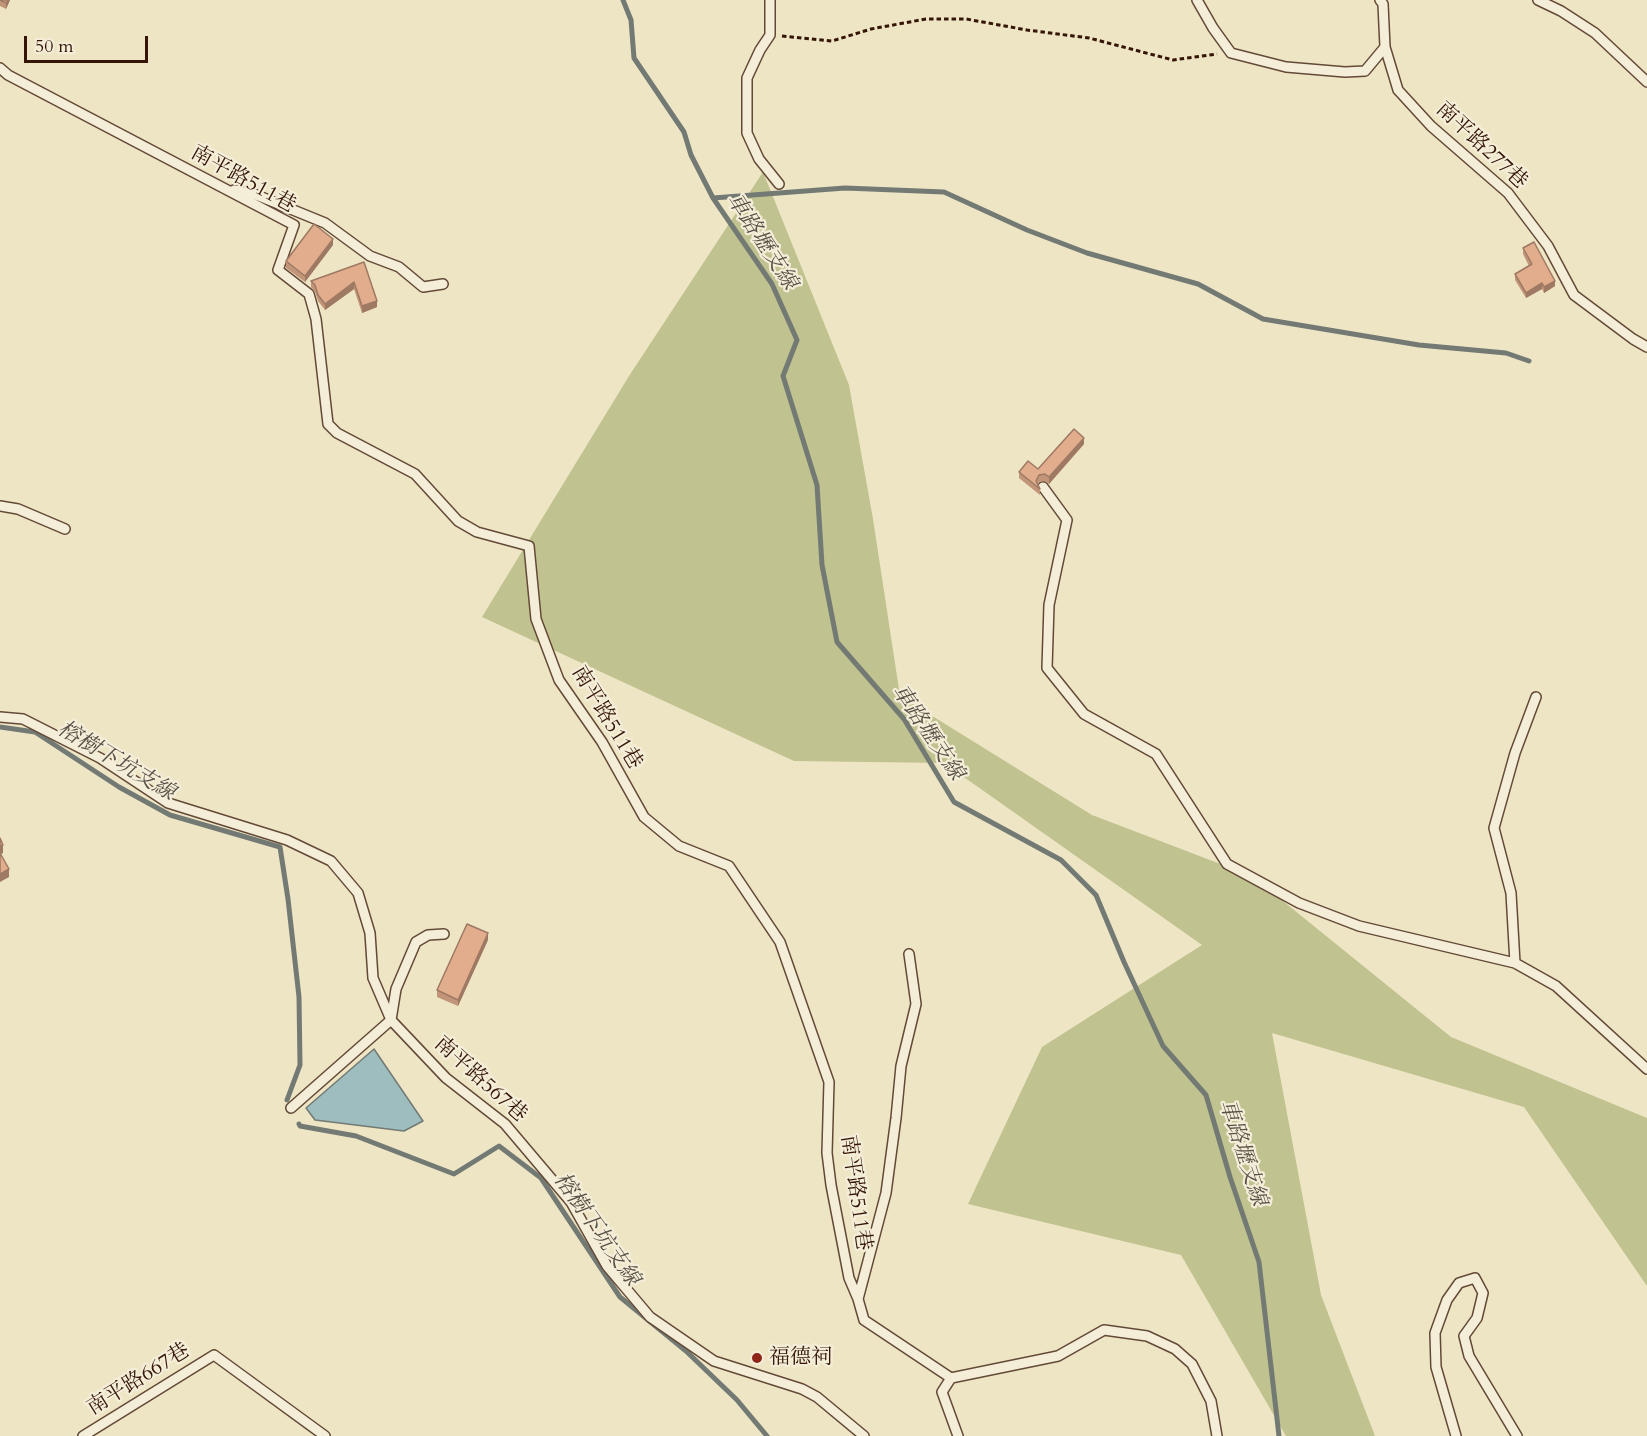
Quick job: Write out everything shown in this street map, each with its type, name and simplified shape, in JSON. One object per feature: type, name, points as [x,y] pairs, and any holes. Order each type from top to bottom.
[{"type":"lane","points":[[771,0],[770,35],[747,78],[747,133],[759,159],[779,184]]},
{"type":"lane","points":[[1197,0],[1231,53],[1286,67],[1345,72],[1365,71],[1385,47]]},
{"type":"lane","points":[[1382,2],[1393,0]]},
{"type":"lane","points":[[1538,0],[1561,10],[1595,33],[1647,82]]},
{"type":"lane","name":"南平路277巷","points":[[1382,2],[1385,47],[1398,90],[1431,126],[1508,193],[1548,246],[1574,295],[1647,347]]},
{"type":"lane","name":"南平路511巷","points":[[0,68],[8,75],[294,225],[278,270],[309,294],[316,320],[328,424],[337,433],[415,474],[458,522],[477,532],[529,546],[536,619],[559,680],[602,742],[644,817],[679,846],[729,866],[780,942],[829,1082],[827,1153],[831,1185],[849,1278],[858,1299]]},
{"type":"lane","points":[[223,189],[254,194],[325,223],[370,256],[399,267],[423,287],[443,284]]},
{"type":"lane","points":[[1043,487],[1067,520],[1049,605],[1047,668],[1084,714],[1156,754],[1227,864],[1299,903],[1359,926],[1515,963],[1556,986],[1647,1069]]},
{"type":"lane","points":[[0,506],[18,508],[65,528]]},
{"type":"lane","points":[[1515,963],[1511,893],[1494,828],[1515,753],[1536,697]]},
{"type":"lane","name":"南平路567巷","points":[[0,717],[23,719],[81,748],[168,803],[287,840],[331,861],[358,893],[370,933],[373,978],[391,1020],[446,1078],[506,1124],[571,1202],[607,1266],[650,1317],[714,1361],[802,1389],[817,1397],[864,1436]]},
{"type":"lane","points":[[291,1108],[391,1020],[396,989],[416,942],[428,935],[444,934]]},
{"type":"lane","points":[[909,954],[916,1004],[901,1066],[886,1192],[858,1299],[864,1320],[951,1378],[1059,1356],[1104,1330],[1147,1336],[1175,1349],[1192,1365],[1211,1401],[1217,1436]]},
{"type":"lane","points":[[1456,1436],[1436,1367],[1435,1333],[1448,1300],[1459,1283],[1475,1278],[1483,1293],[1477,1318],[1464,1336],[1469,1356],[1516,1436]]},
{"type":"lane","name":"南平路667巷","points":[[83,1436],[214,1355],[325,1436]]},
{"type":"lane","points":[[951,1378],[942,1392],[958,1436]]},
{"type":"path","points":[[770,35],[832,41],[871,29],[926,19],[966,19],[1089,38],[1173,60],[1231,53]]},
{"type":"green space","points":[[763,172],[849,385],[873,519],[900,696],[1092,815],[1252,876],[1451,1037],[1647,1118],[1647,1286],[1524,1107],[1272,1033],[1321,1295],[1375,1436],[1286,1436],[1181,1255],[968,1204],[1042,1047],[1202,945],[944,763],[794,761],[482,617],[629,376]]},
{"type":"water","points":[[374,1049],[423,1121],[404,1131],[315,1120],[306,1108]]},
{"type":"building","points":[[314,224],[333,239],[305,276],[286,261]]},
{"type":"building","points":[[1534,242],[1555,281],[1544,287],[1542,283],[1526,293],[1515,274],[1532,264],[1523,248]]},
{"type":"building","points":[[364,262],[377,301],[362,306],[354,282],[325,304],[311,281]]},
{"type":"building","points":[[1074,429],[1084,438],[1049,477],[1045,474],[1039,475],[1036,481],[1040,489],[1019,472],[1028,461],[1038,469]]},
{"type":"building","points":[[0,853],[9,869],[0,874]]},
{"type":"building","points":[[467,924],[488,933],[458,1000],[437,990]]},
{"type":"waterway","name":"車路壢支線","points":[[623,0],[631,20],[634,58],[684,132],[691,155],[713,198],[772,284],[797,340],[783,376],[817,485],[822,565],[837,642],[904,719],[954,802],[1061,860],[1096,895],[1163,1046],[1206,1095],[1230,1177],[1259,1262],[1279,1436]]},
{"type":"waterway","points":[[713,198],[845,188],[944,192],[1027,230],[1087,253],[1198,284],[1263,319],[1419,345],[1506,353],[1529,361]]},
{"type":"waterway","name":"榕樹下坑支線","points":[[0,727],[35,732],[119,787],[170,815],[280,847],[299,997],[300,1065],[287,1100]]},
{"type":"waterway","name":"榕樹下坑支線","points":[[299,1124],[356,1136],[454,1174],[499,1146],[541,1178],[620,1297],[686,1351],[737,1400],[767,1436]]},
{"type":"place","name":"福德祠","points":[[757,1358]]}]
